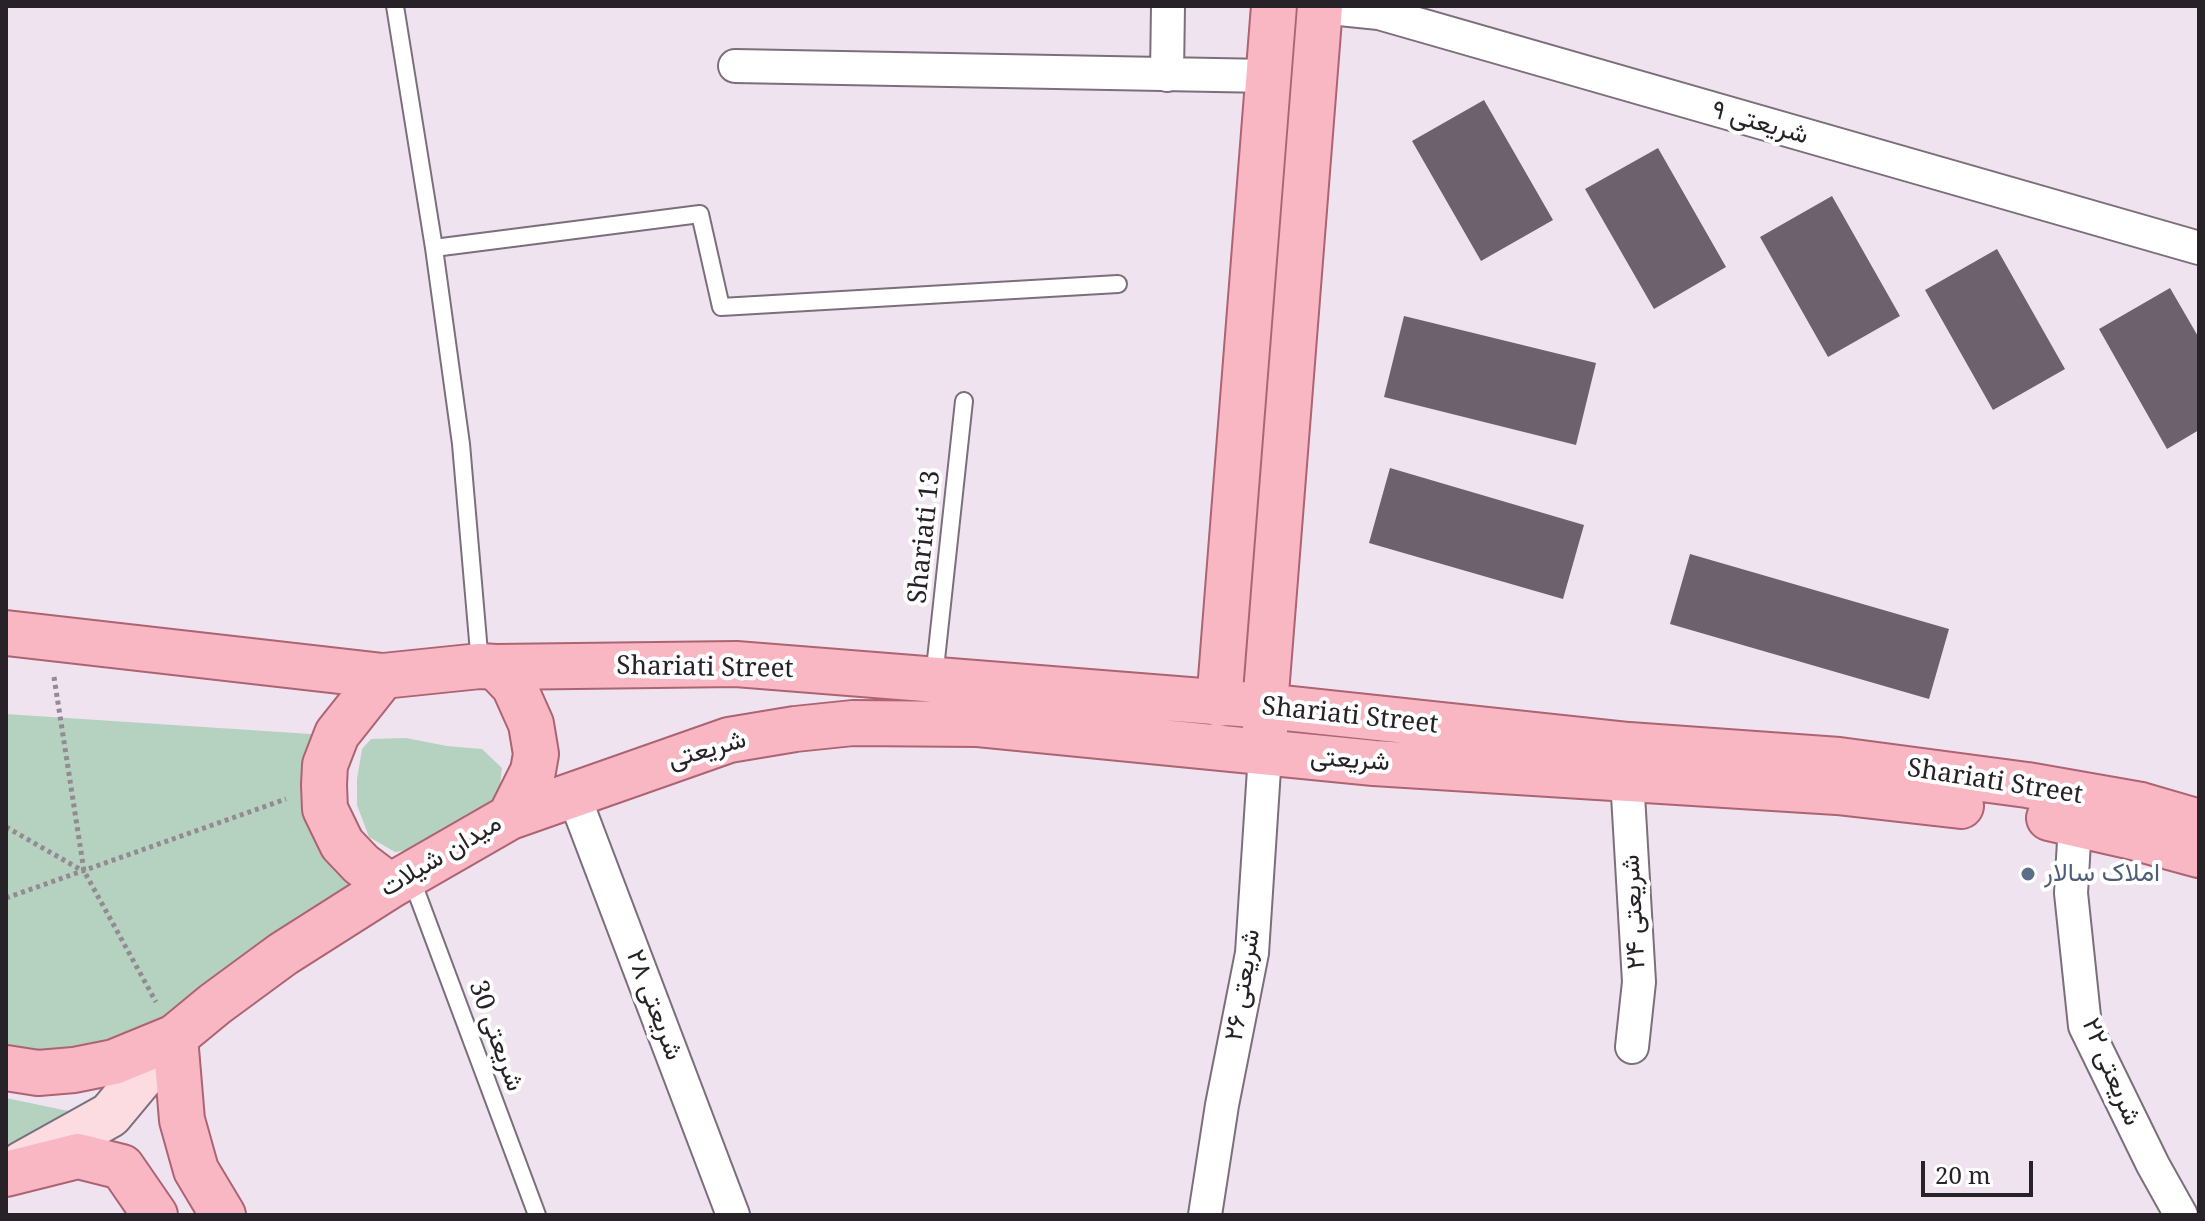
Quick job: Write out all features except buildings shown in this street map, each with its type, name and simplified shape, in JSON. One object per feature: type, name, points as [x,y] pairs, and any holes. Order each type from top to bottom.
[{"type":"main road","points":[[1219,704],[1274,6]]},
{"type":"main road","points":[[1265,754],[1265,706],[1320,7]]},
{"type":"main road","points":[[27,635],[383,676],[488,666]]},
{"type":"main road","name":"Shariati Street","points":[[488,666],[736,664],[1265,706],[1629,745],[1839,760],[2027,785],[2141,805],[2199,822]]},
{"type":"main road","name":"میدان شیلات","points":[[6,1068],[38,1073],[74,1070],[114,1062],[175,1037],[283,954],[400,880],[510,817],[533,771],[536,754],[531,724],[514,686],[488,666]]},
{"type":"main road","points":[[383,676],[337,734],[325,765],[325,809],[342,844],[361,864],[400,880]]},
{"type":"main road","name":"شریعتی","points":[[510,817],[729,740],[853,723],[978,724],[1265,754],[1837,792],[2027,813],[2199,855]]},
{"type":"main road","points":[[6,1174],[110,1115],[175,1037]]},
{"type":"main road","points":[[175,1037],[182,1120],[196,1170],[223,1215]]},
{"type":"main road","points":[[6,1174],[78,1156],[122,1167],[155,1215]]},
{"type":"street","points":[[1167,75],[1168,6]]},
{"type":"street","name":"شریعتی ۹","points":[[1320,7],[1379,13],[2199,248]]},
{"type":"street","points":[[735,66],[1269,76]]},
{"type":"street","name":"شریعتی ۲۶","points":[[1205,1215],[1222,1105],[1252,953],[1265,754]]},
{"type":"street","name":"شریعتی ۲۴","points":[[1627,778],[1639,982],[1632,1047]]},
{"type":"street","name":"شریعتی ۲۸","points":[[574,796],[733,1215]]},
{"type":"street","name":"شریعتی ۲۲","points":[[2075,824],[2071,893],[2085,1026],[2181,1215]]},
{"type":"lane","points":[[395,6],[434,248],[488,666]]},
{"type":"lane","points":[[434,248],[700,214],[721,307],[1118,284]]},
{"type":"lane","name":"Shariati 13","points":[[934,679],[964,401]]},
{"type":"lane","name":"شریعتی 30","points":[[400,880],[537,1215]]},
{"type":"path","points":[[27,635],[84,871],[175,1037]]},
{"type":"path","points":[[6,898],[324,785]]},
{"type":"path","points":[[6,827],[84,871]]},
{"type":"green space","points":[[6,714],[326,735],[302,780],[312,831],[364,891],[154,1026],[71,1059],[6,1051]]},
{"type":"green space","points":[[406,738],[482,749],[502,768],[499,793],[475,817],[421,848],[395,852],[369,837],[357,805],[357,779],[362,749],[371,739]]},
{"type":"green space","points":[[6,1098],[78,1113],[6,1151]]},
{"type":"place","name":"املاک سالار","points":[[2028,874]]}]
